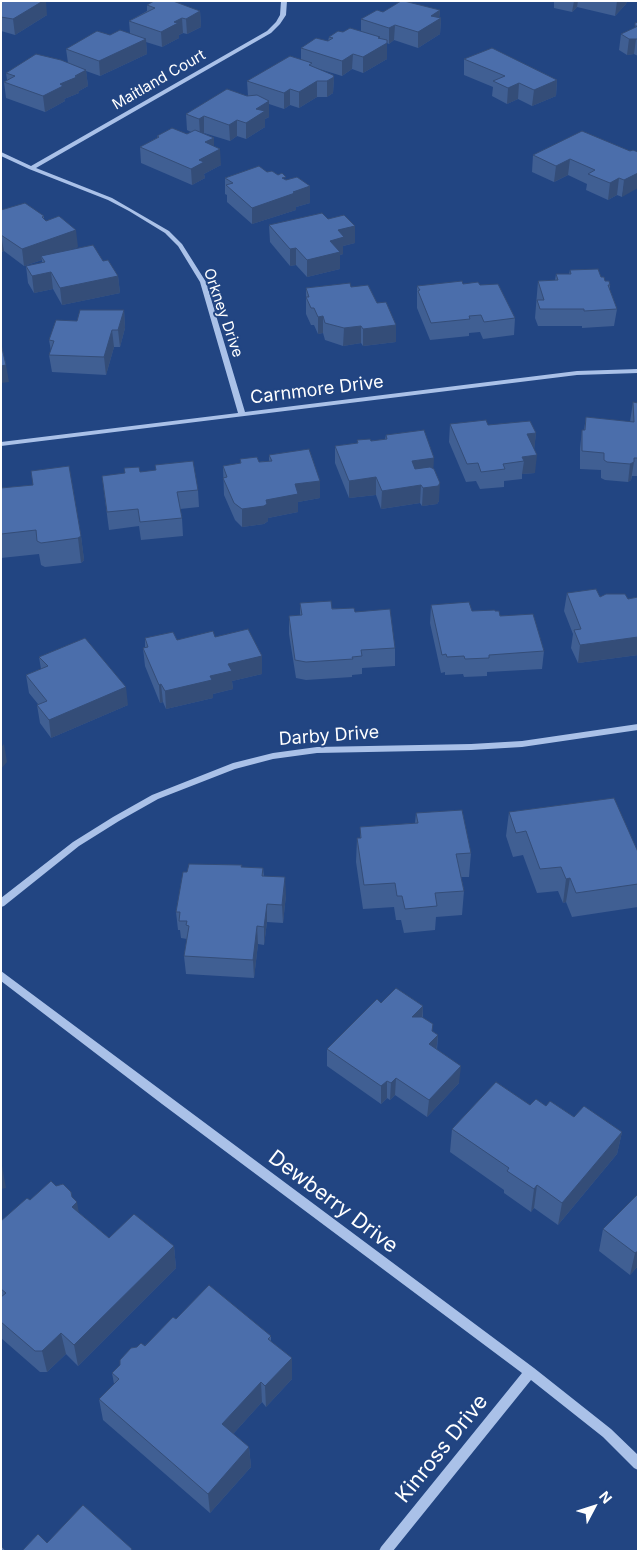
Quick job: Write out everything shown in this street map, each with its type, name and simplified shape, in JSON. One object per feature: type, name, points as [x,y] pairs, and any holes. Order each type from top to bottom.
[{"type":"street","name":"Maitland Court","points":[[31,168],[269,32],[283,15],[284,1]]},
{"type":"street","name":"Orkney Drive","points":[[1,154],[132,210],[167,232],[180,245],[203,282],[242,414]]},
{"type":"street","name":"Carnmore Drive","points":[[1,444],[577,373],[638,371]]},
{"type":"street","name":"Darby Drive","points":[[1,903],[76,844],[116,819],[163,794],[233,766],[274,756],[317,750],[472,747],[522,744],[638,727]]},
{"type":"street","name":"Dewberry Drive","points":[[1,975],[166,1101],[530,1372],[607,1433],[638,1464]]},
{"type":"street","name":"Kinross Drive","points":[[385,1551],[530,1372]]},
{"type":"building","points":[[1,1],[43,1],[13,19],[1,17]]},
{"type":"building","points":[[154,1],[173,1],[200,11],[186,19],[182,18],[174,22],[178,23],[161,32],[129,21],[155,8],[147,5]]},
{"type":"building","points":[[401,1],[440,10],[431,16],[441,18],[418,32],[395,25],[389,28],[361,19],[377,10],[383,12]]},
{"type":"building","points":[[638,26],[638,39],[629,39],[621,34]]},
{"type":"building","points":[[350,28],[380,37],[378,38],[387,40],[387,43],[363,57],[353,54],[342,61],[301,48],[316,38],[328,41],[333,38],[329,37],[338,31],[343,32]]},
{"type":"building","points":[[120,30],[146,39],[99,61],[66,49],[97,31],[110,35]]},
{"type":"building","points":[[492,48],[557,80],[534,90],[519,83],[508,88],[493,81],[505,76],[464,59]]},
{"type":"building","points":[[36,54],[61,60],[86,70],[75,76],[77,77],[60,84],[63,86],[43,96],[4,82],[15,76],[6,73]]},
{"type":"building","points":[[290,56],[312,63],[309,65],[334,77],[327,81],[317,81],[299,92],[290,89],[284,93],[247,81]]},
{"type":"building","points":[[227,89],[247,96],[257,95],[269,101],[256,109],[265,111],[246,123],[237,120],[229,125],[204,116],[199,119],[186,114]]},
{"type":"building","points":[[172,128],[187,134],[195,130],[214,138],[205,142],[220,149],[199,160],[204,162],[191,169],[140,147]]},
{"type":"building","points":[[582,131],[630,151],[638,152],[638,173],[624,180],[619,178],[610,183],[588,174],[595,170],[570,159],[556,166],[533,155]]},
{"type":"building","points":[[259,166],[267,172],[272,171],[278,175],[282,173],[286,177],[282,178],[286,180],[297,177],[310,186],[252,208],[226,185],[233,183],[225,178]]},
{"type":"building","points":[[25,203],[44,216],[42,217],[46,221],[59,216],[76,230],[22,249],[1,235],[1,210]]},
{"type":"building","points":[[322,213],[328,219],[344,215],[355,226],[338,230],[344,237],[330,241],[340,252],[307,260],[296,248],[290,249],[269,225]]},
{"type":"building","points":[[93,245],[103,261],[108,260],[118,276],[60,288],[51,272],[32,276],[26,266],[45,262],[41,256]]},
{"type":"building","points":[[598,269],[601,277],[604,277],[605,281],[609,281],[610,285],[608,285],[617,309],[584,311],[584,309],[540,309],[537,300],[544,300],[538,281],[558,280],[556,274],[571,274],[570,270]]},
{"type":"building","points":[[462,281],[463,284],[478,282],[480,285],[498,284],[515,318],[484,322],[481,315],[469,316],[470,319],[431,323],[417,286]]},
{"type":"building","points":[[350,283],[351,287],[368,285],[377,303],[386,302],[396,325],[363,329],[361,326],[344,328],[325,323],[323,316],[318,317],[306,297],[309,297],[306,288]]},
{"type":"building","points":[[80,310],[124,310],[118,330],[112,330],[104,357],[49,355],[54,341],[49,340],[56,320],[77,321]]},
{"type":"building","points":[[1,344],[6,365],[1,366]]},
{"type":"building","points":[[633,402],[638,403],[638,458],[634,458],[634,462],[630,464],[607,462],[604,460],[604,453],[582,451],[582,430],[585,430],[586,417],[634,422]]},
{"type":"building","points":[[486,420],[488,425],[530,421],[536,433],[527,434],[537,455],[522,457],[524,461],[503,464],[505,469],[481,472],[478,463],[467,464],[450,424]]},
{"type":"building","points":[[424,430],[434,458],[412,461],[415,469],[430,467],[434,469],[440,483],[438,486],[423,488],[421,485],[382,491],[376,477],[349,481],[335,446],[358,443],[357,440],[387,439],[386,435]]},
{"type":"building","points":[[309,449],[320,481],[295,484],[298,494],[266,500],[267,504],[264,506],[242,509],[234,503],[223,478],[227,477],[223,466],[241,463],[240,459],[257,457],[259,462],[272,461],[269,455]]},
{"type":"building","points":[[193,461],[198,490],[177,492],[182,518],[140,522],[138,509],[107,512],[102,476],[125,473],[124,468],[139,467],[140,472],[156,470],[155,465]]},
{"type":"building","points":[[69,466],[81,536],[41,543],[37,541],[36,530],[1,534],[1,488],[33,485],[31,471]]},
{"type":"building","points":[[596,589],[600,597],[606,594],[625,594],[628,599],[638,597],[638,637],[580,645],[574,630],[581,629],[567,593]]},
{"type":"building","points":[[331,601],[332,609],[354,608],[355,612],[390,609],[395,648],[361,650],[362,656],[352,657],[353,659],[306,662],[295,660],[289,616],[302,615],[300,603]]},
{"type":"building","points":[[469,602],[472,611],[495,610],[499,611],[500,616],[533,614],[544,651],[489,655],[489,658],[465,659],[464,656],[447,657],[446,654],[442,655],[431,605]]},
{"type":"building","points":[[248,629],[262,656],[228,664],[232,671],[210,676],[212,680],[165,691],[161,684],[159,685],[143,648],[148,647],[145,638],[173,632],[177,640],[213,631],[215,637]]},
{"type":"building","points":[[85,638],[126,687],[49,720],[37,705],[47,701],[26,675],[48,666],[39,657]]},
{"type":"building","points":[[614,798],[638,852],[638,884],[576,893],[570,878],[566,879],[561,867],[540,869],[526,831],[516,833],[509,812]]},
{"type":"building","points":[[462,810],[471,853],[456,854],[464,891],[435,893],[437,906],[405,909],[402,896],[397,896],[395,883],[364,885],[357,838],[361,838],[360,827],[418,823],[416,813]]},
{"type":"building","points":[[189,864],[242,865],[241,867],[263,868],[262,876],[285,877],[282,905],[267,904],[264,927],[257,926],[253,960],[184,956],[189,926],[186,925],[187,921],[179,921],[180,912],[176,912],[183,872],[187,872]]},
{"type":"building","points":[[396,988],[423,1006],[412,1017],[422,1017],[433,1024],[432,1031],[438,1035],[429,1044],[461,1066],[429,1100],[396,1078],[391,1083],[387,1081],[381,1086],[327,1049],[377,999],[381,1003]]},
{"type":"building","points":[[496,1082],[530,1105],[536,1099],[546,1106],[550,1101],[574,1117],[584,1106],[622,1132],[562,1203],[537,1185],[534,1189],[507,1171],[509,1168],[452,1129]]},
{"type":"building","points":[[51,1181],[56,1186],[63,1184],[77,1202],[72,1207],[109,1238],[134,1214],[174,1246],[74,1345],[61,1333],[42,1351],[35,1351],[1,1322],[1,1297],[6,1293],[1,1289],[1,1221],[27,1198],[30,1200]]},
{"type":"building","points":[[638,1194],[638,1251],[635,1253],[603,1229]]},
{"type":"building","points":[[209,1285],[271,1336],[268,1339],[292,1358],[265,1386],[261,1382],[222,1424],[249,1447],[208,1494],[99,1399],[119,1379],[112,1373],[120,1365],[120,1360],[131,1348],[137,1347],[141,1343],[145,1346],[173,1317],[176,1319]]},
{"type":"building","points":[[83,1505],[132,1549],[131,1551],[22,1551],[38,1534],[47,1543]]}]
